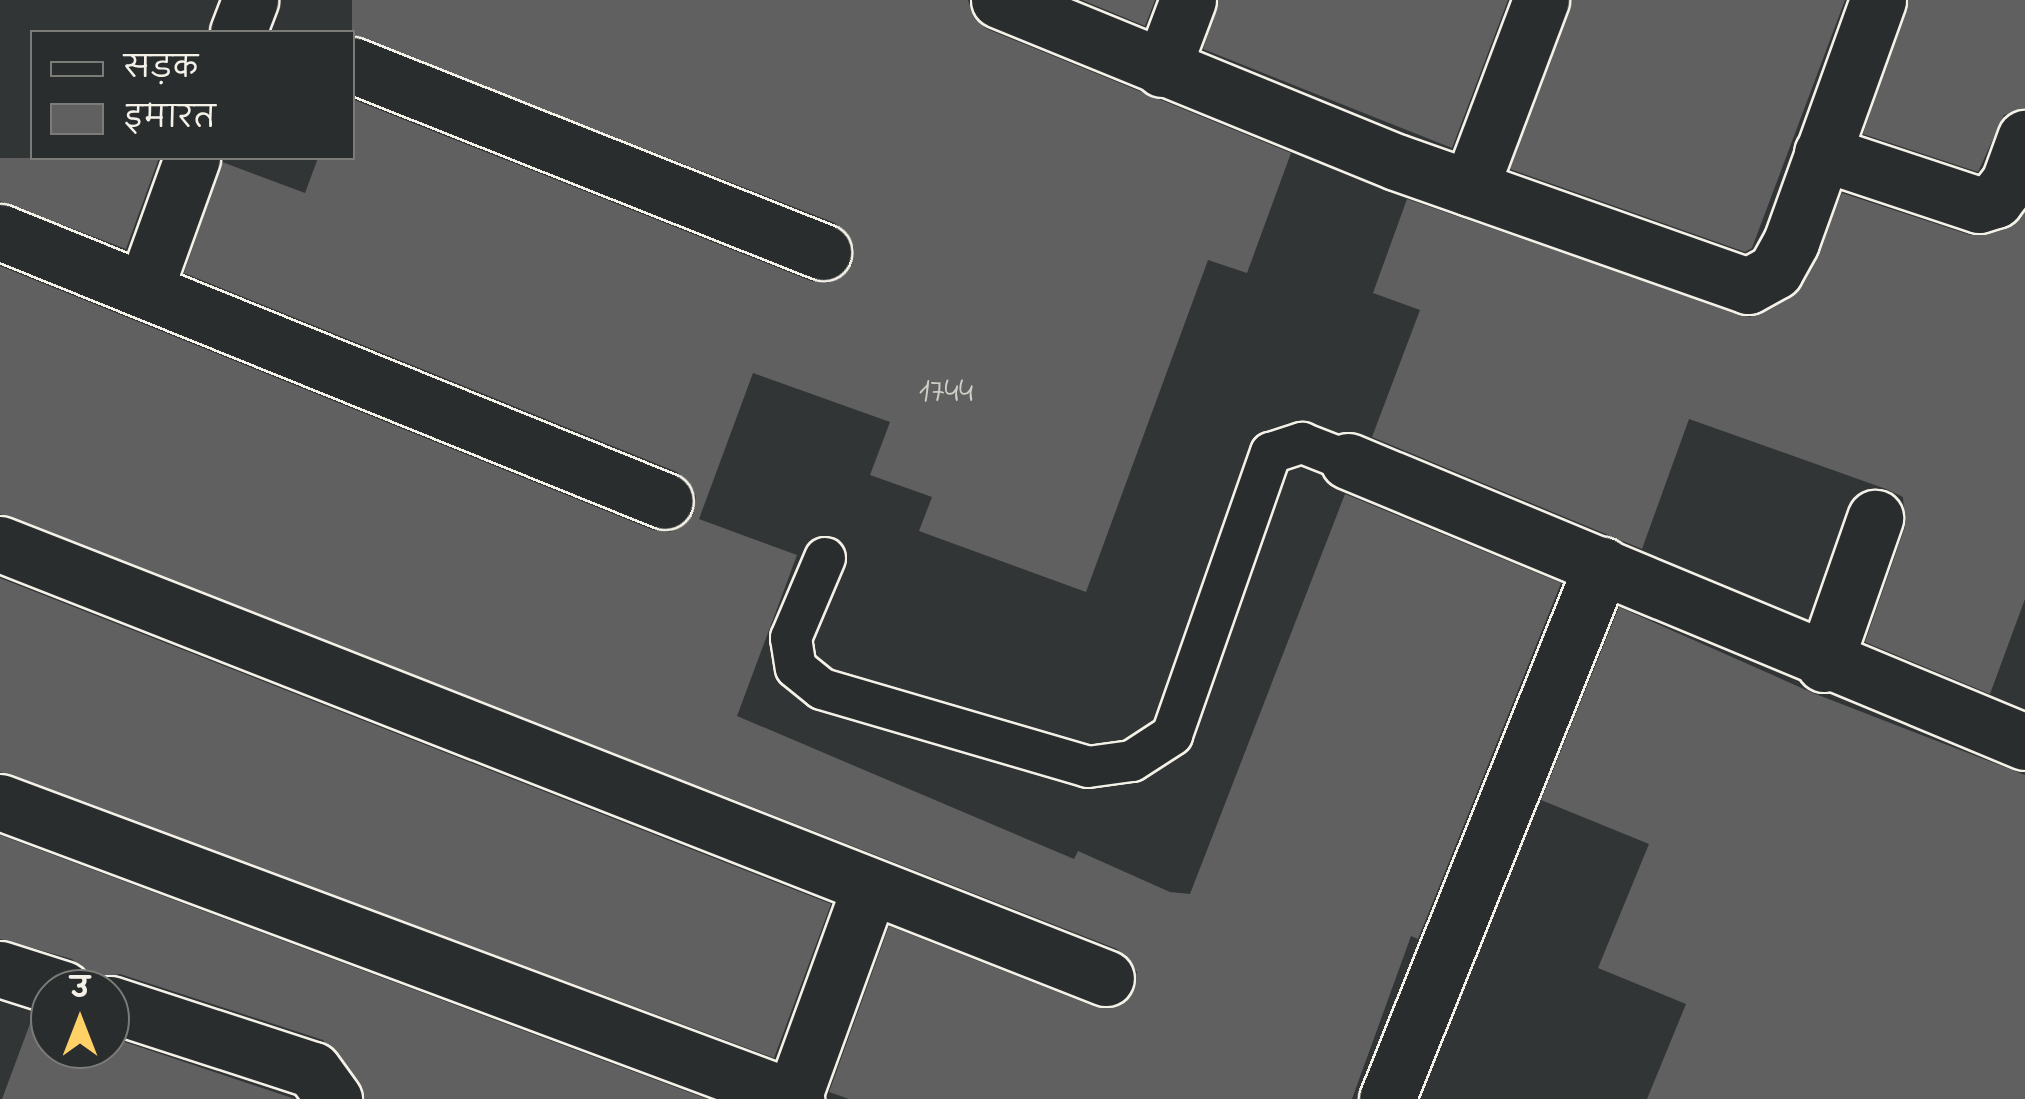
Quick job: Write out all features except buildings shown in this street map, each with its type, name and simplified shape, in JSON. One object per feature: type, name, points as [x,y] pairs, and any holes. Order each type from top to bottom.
[{"type":"street","points":[[998,0],[1162,69],[1470,188],[1748,286],[1775,271],[1878,0]]},
{"type":"street","points":[[1162,69],[1188,0]]},
{"type":"street","points":[[1470,188],[1541,0]]},
{"type":"street","points":[[355,67],[822,252]]},
{"type":"street","points":[[1822,153],[1978,205],[1995,200],[2020,169]]},
{"type":"street","points":[[146,286],[191,160]]},
{"type":"street","points":[[0,232],[146,286],[665,501]]},
{"type":"street","points":[[1348,461],[1602,565],[1824,664],[2020,724]]},
{"type":"street","points":[[1824,664],[1875,518]]},
{"type":"street","points":[[0,544],[1106,978]]},
{"type":"street","points":[[1387,1099],[1602,565]]},
{"type":"street","points":[[0,802],[795,1098],[870,887]]},
{"type":"street","points":[[1,972],[30,980]]},
{"type":"street","points":[[130,1011],[313,1070],[334,1099]]},
{"type":"lane","points":[[826,558],[791,638],[796,668],[822,689],[1088,767],[1132,762],[1172,736],[1271,453],[1302,442],[1348,461]]}]
